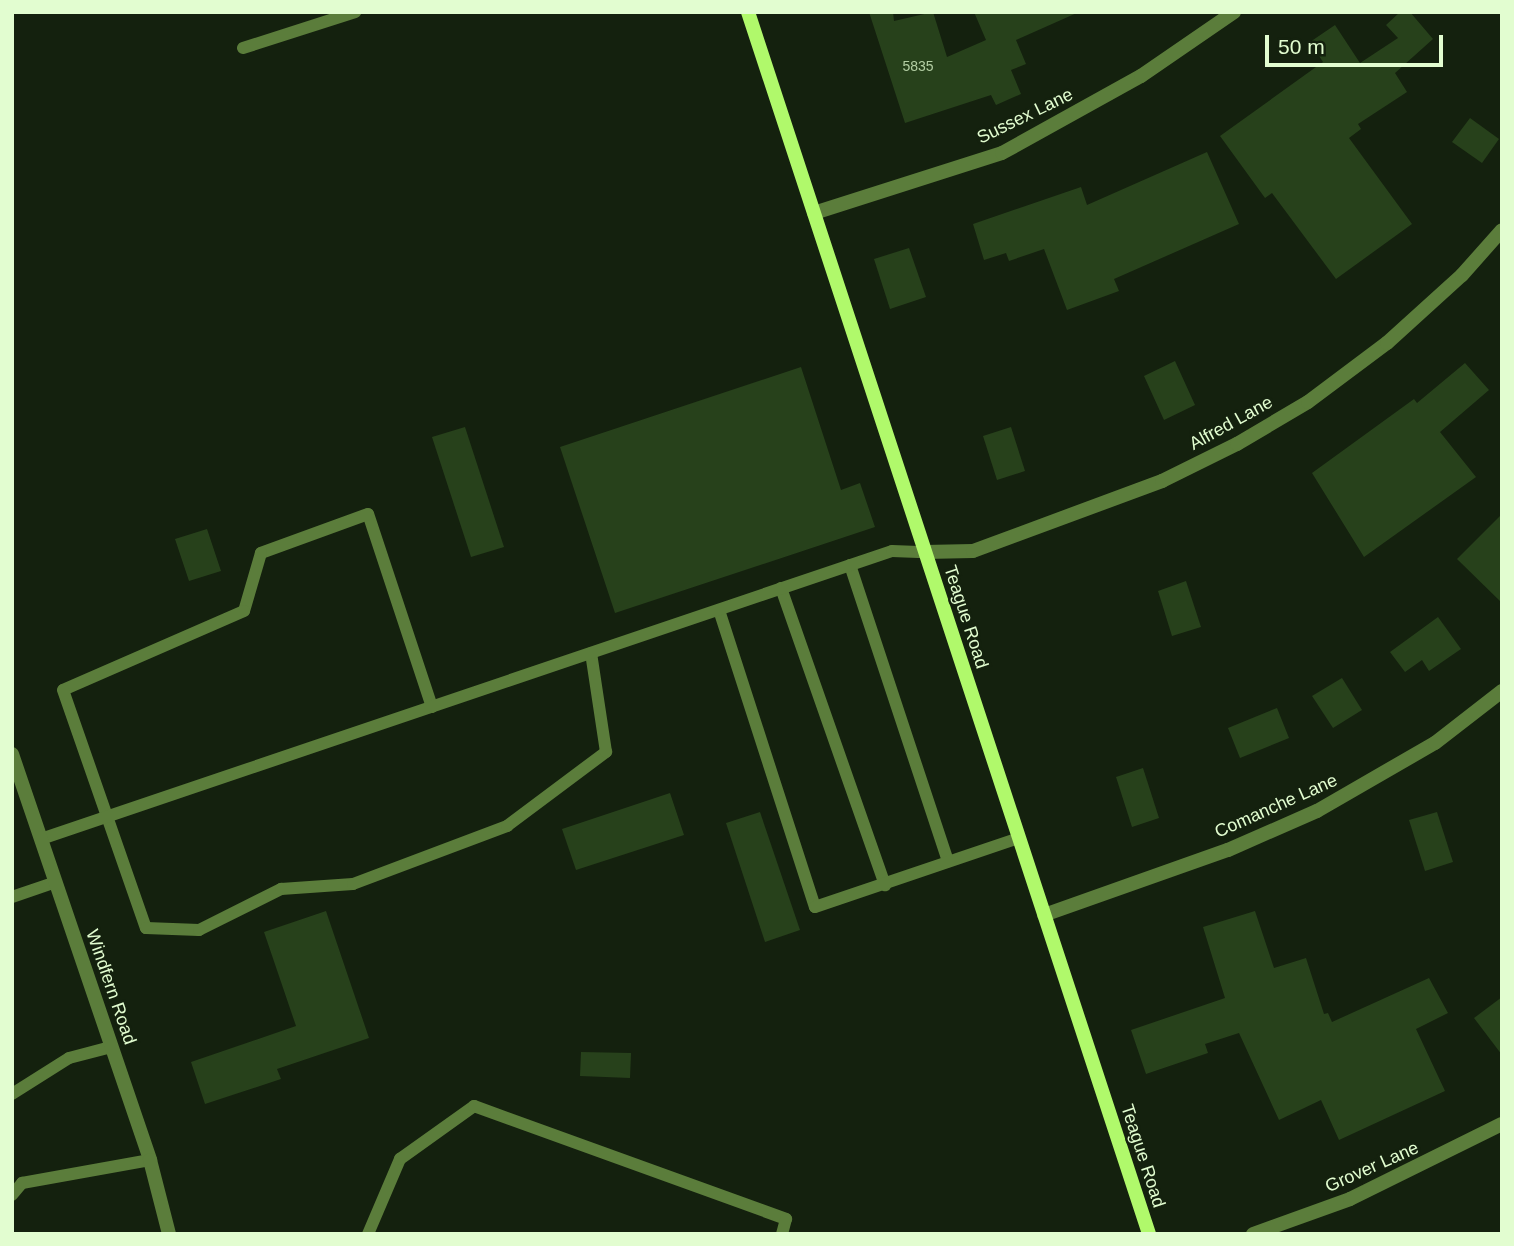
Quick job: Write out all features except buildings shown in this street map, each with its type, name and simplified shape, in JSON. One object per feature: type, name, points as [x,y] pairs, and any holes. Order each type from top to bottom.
[{"type":"street","name":"Teague Road","points":[[748,12],[1149,1234]]},
{"type":"street","name":"Sussex Lane","points":[[814,213],[1002,153],[1130,83],[1234,12]]},
{"type":"street","name":"Alfred Lane","points":[[925,552],[973,551],[1162,481],[1237,444],[1308,402],[1387,343],[1462,275],[1502,230]]},
{"type":"street","name":"Comanche Lane","points":[[1044,915],[1228,850],[1317,811],[1425,750],[1502,691]]},
{"type":"street","name":"Windfern Road","points":[[12,754],[150,1160],[169,1234]]},
{"type":"street","name":"Grover Lane","points":[[1252,1234],[1350,1199],[1502,1124]]},
{"type":"lane","points":[[243,48],[355,12]]},
{"type":"lane","points":[[432,707],[368,514],[261,553],[244,611],[62,690],[146,928],[199,930],[281,889],[353,884],[507,826],[606,752],[591,653]]},
{"type":"lane","points":[[41,839],[892,551],[925,552]]},
{"type":"lane","points":[[850,565],[948,861]]},
{"type":"lane","points":[[781,588],[885,885]]},
{"type":"lane","points":[[719,610],[816,907],[1019,838]]},
{"type":"lane","points":[[12,897],[56,882]]},
{"type":"lane","points":[[12,1094],[69,1058],[111,1046]]},
{"type":"lane","points":[[368,1234],[400,1159],[474,1106],[786,1219],[782,1234]]},
{"type":"lane","points":[[12,1195],[22,1182],[150,1160]]}]
